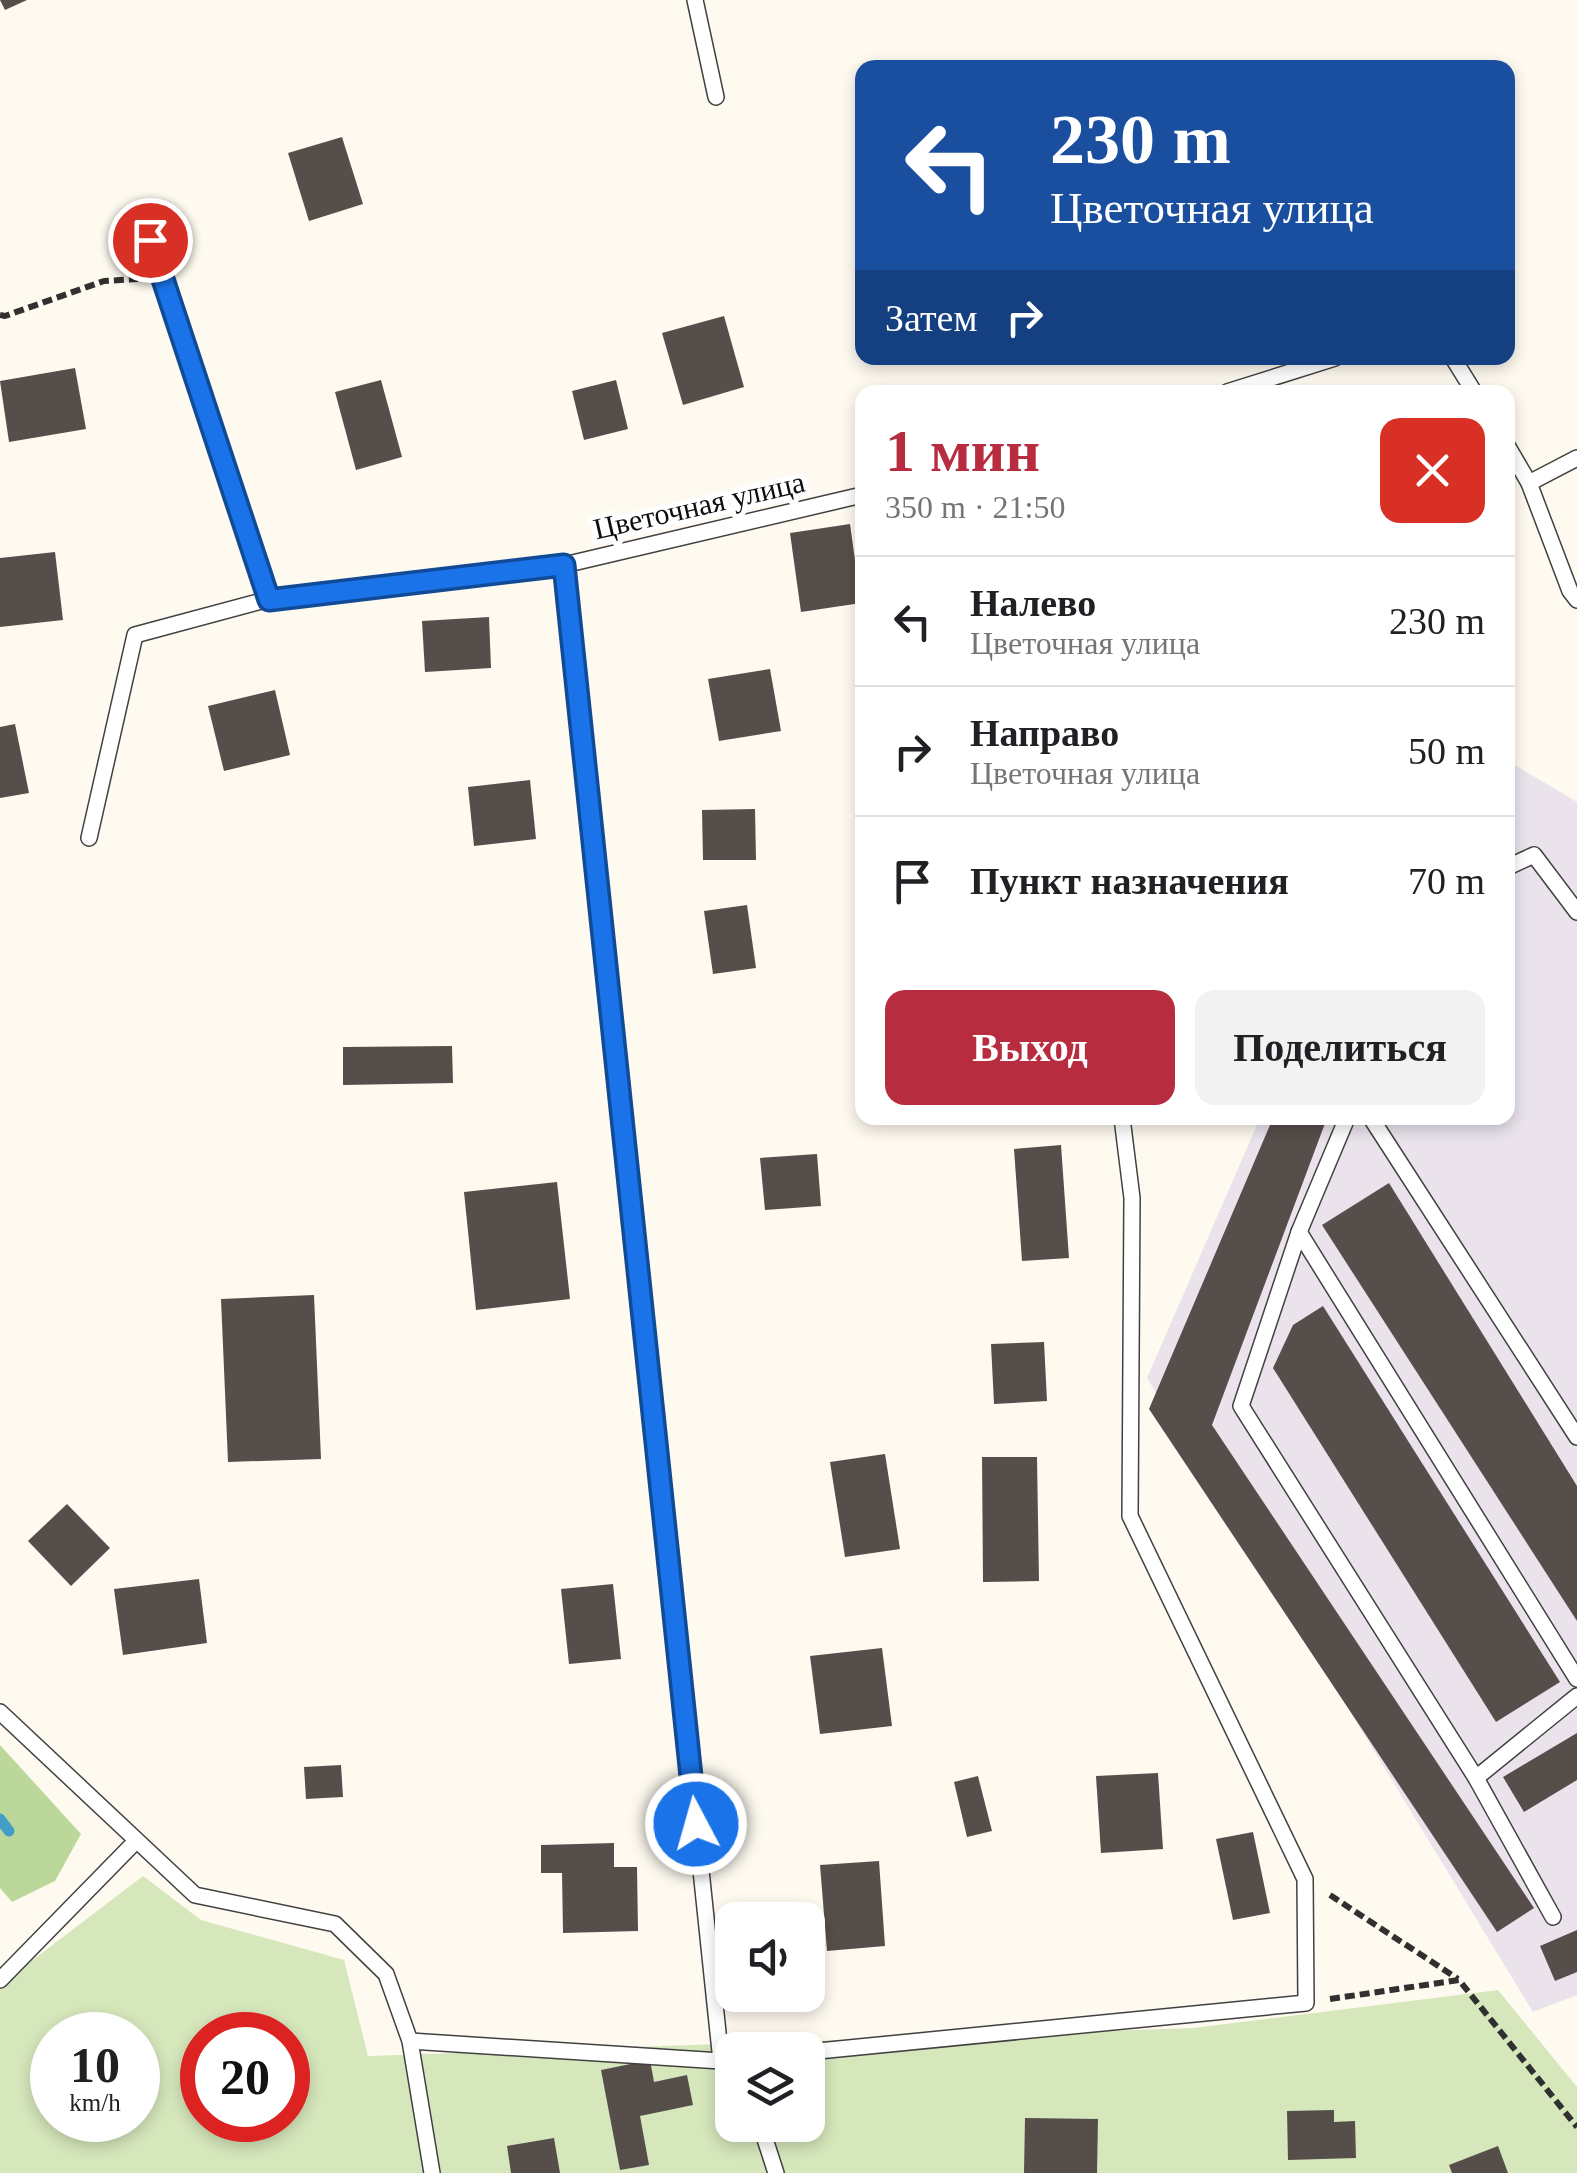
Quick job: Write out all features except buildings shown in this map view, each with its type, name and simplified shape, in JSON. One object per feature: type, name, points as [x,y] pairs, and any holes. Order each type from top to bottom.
[{"type":"lane","points":[[695,0],[716,98]]},
{"type":"lane","points":[[150,240],[269,600]]},
{"type":"lane","points":[[1250,385],[1313,365]]},
{"type":"lane","points":[[1529,483],[1577,458]]},
{"type":"lane","points":[[1515,460],[1529,483],[1570,591],[1577,600]]},
{"type":"lane","name":"Цветочная улица","points":[[89,838],[134,635],[269,600],[564,565],[855,497]]},
{"type":"lane","points":[[564,565],[723,2032]]},
{"type":"lane","points":[[1515,864],[1534,855],[1577,912]]},
{"type":"lane","points":[[825,2050],[1306,2003],[1305,1879],[1130,1516],[1132,1198],[1123,1125]]},
{"type":"lane","points":[[1345,1125],[1299,1232],[1241,1406],[1476,1778],[1553,1917]]},
{"type":"lane","points":[[1377,1125],[1577,1436]]},
{"type":"lane","points":[[1299,1232],[1577,1679]]},
{"type":"lane","points":[[1476,1778],[1577,1696]]},
{"type":"lane","points":[[0,1712],[194,1895],[336,1924],[386,1974],[410,2042],[432,2173]]},
{"type":"lane","points":[[0,1980],[136,1841]]},
{"type":"lane","points":[[410,2042],[715,2059]]},
{"type":"lane","points":[[767,2142],[776,2173]]},
{"type":"path","points":[[0,315],[104,281],[142,279],[169,297]]},
{"type":"path","points":[[1305,1879],[1459,1980],[1577,2127]]},
{"type":"path","points":[[1306,2003],[1459,1980]]},
{"type":"shaded area","points":[[1515,765],[1577,802],[1577,1995],[1533,2012],[1147,1378],[1257,1125],[1515,1125]]},
{"type":"green space","points":[[0,1745],[81,1834],[55,1881],[12,1902],[0,1888]]},
{"type":"green space","points":[[143,1876],[201,1920],[344,1960],[368,2056],[715,2044],[715,2142],[825,2142],[825,2040],[1193,2028],[1498,1990],[1577,2087],[1577,2173],[0,2173],[0,1985]]},
{"type":"waterway","points":[[0,1819],[9,1831]]},
{"type":"route","points":[[150,240],[269,600],[564,565],[696,1824]]}]
